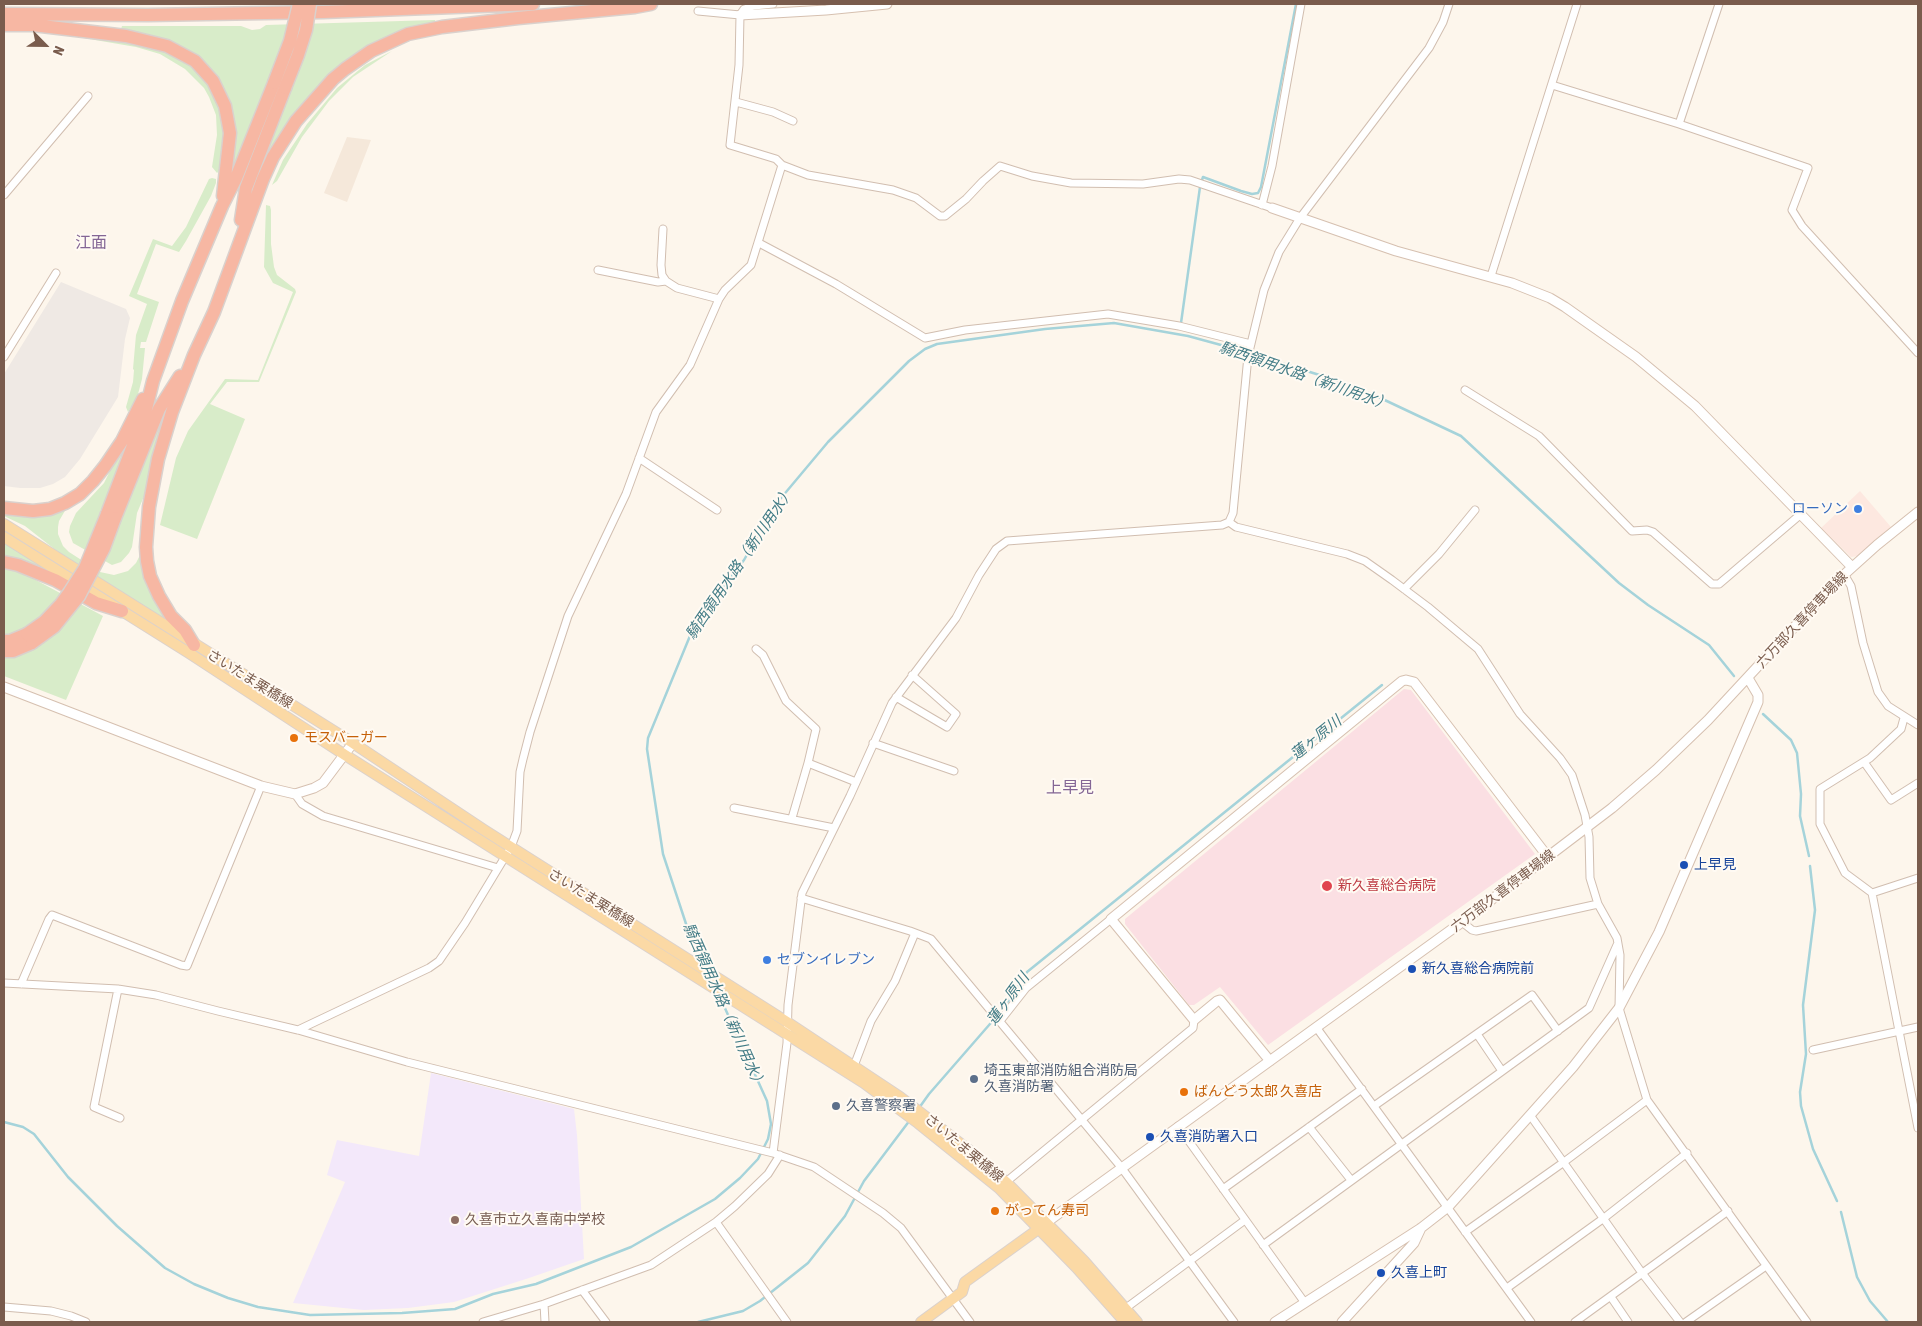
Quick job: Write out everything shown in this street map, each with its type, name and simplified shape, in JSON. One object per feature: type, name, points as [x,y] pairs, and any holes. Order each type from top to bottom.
[{"type":"highway","points":[[238,241],[246,188],[279,85],[299,4]]},
{"type":"highway","points":[[111,516],[144,417],[153,381],[182,301],[222,206],[279,85],[300,46],[310,4]]},
{"type":"highway","points":[[4,14],[148,15],[532,4]]},
{"type":"highway","points":[[194,645],[185,630],[171,616],[150,576],[146,547],[149,507],[158,459],[172,412],[194,355],[214,312],[238,241],[263,179],[284,139],[296,121],[332,79],[357,59],[408,34],[442,27],[652,4]]},
{"type":"highway","points":[[4,25],[33,25],[126,36],[167,46],[195,61],[213,81],[226,106],[230,133],[222,206]]},
{"type":"highway","points":[[4,651],[13,651],[30,639],[61,604],[85,568],[111,516],[159,408],[194,355]]},
{"type":"highway","points":[[4,508],[33,511],[50,509],[65,504],[80,494],[98,475],[117,448],[153,381]]},
{"type":"highway","points":[[4,562],[18,564],[55,580],[96,603],[122,611]]},
{"type":"highway","points":[[4,641],[30,639]]},
{"type":"main road","name":"さいたま栗橋線","points":[[4,524],[194,645],[353,743],[508,851],[864,1083],[918,1123],[1043,1225],[1138,1322]]},
{"type":"main road","name":"さいたま栗橋線","points":[[4,537],[190,653],[346,755],[508,851],[787,1022],[925,1115],[1006,1182],[1076,1267],[1125,1322]]},
{"type":"main road","points":[[921,1322],[962,1292],[965,1282],[1043,1225]]},
{"type":"street","points":[[772,4],[744,9],[740,15],[739,65],[730,145],[755,151],[776,159],[782,165],[808,175],[893,190],[916,198],[940,216],[945,216],[966,199],[1000,166],[1032,176],[1071,183],[1143,184],[1179,179],[1190,180],[1409,254],[1491,276],[1550,298],[1581,317],[1636,357],[1695,406],[1852,567]]},
{"type":"street","points":[[698,11],[740,15],[887,4]]},
{"type":"street","points":[[1262,205],[1272,166],[1301,4]]},
{"type":"street","points":[[483,1322],[544,1304],[651,1266],[716,1222],[768,1174],[777,1154],[787,1022],[801,898],[896,697],[956,618],[979,575],[996,549],[1007,541],[1222,525],[1229,522],[1233,513],[1250,350],[1264,290],[1279,252],[1300,218],[1429,48],[1440,29],[1449,4]]},
{"type":"street","points":[[1491,276],[1577,4]]},
{"type":"street","points":[[1679,124],[1718,4]]},
{"type":"street","points":[[1552,86],[1679,124],[1808,168],[1792,210],[1802,226],[1918,353]]},
{"type":"street","points":[[4,195],[88,96]]},
{"type":"street","points":[[736,102],[773,112],[793,121]]},
{"type":"street","points":[[298,1030],[429,968],[439,961],[466,923],[508,851],[516,831],[520,772],[523,758],[568,616],[618,511],[656,412],[690,365],[719,299],[730,283],[749,268],[759,243],[782,165]]},
{"type":"street","points":[[663,229],[661,265],[662,275],[666,281],[677,288],[719,299]]},
{"type":"street","points":[[759,243],[836,284],[926,338],[965,330],[1108,314],[1179,326],[1250,350]]},
{"type":"street","points":[[598,270],[658,282],[666,281]]},
{"type":"street","points":[[4,357],[56,273]]},
{"type":"street","points":[[1464,390],[1539,436],[1632,531],[1647,530],[1653,532],[1712,584],[1719,584],[1801,514]]},
{"type":"street","points":[[639,458],[717,510]]},
{"type":"street","points":[[1404,588],[1439,554],[1474,510]]},
{"type":"street","name":"六万部久喜停車場線","points":[[1043,1225],[1462,922],[1587,828],[1656,770],[1748,678],[1803,615],[1844,574],[1918,512]]},
{"type":"street","points":[[1229,522],[1236,527],[1347,554],[1365,561],[1404,588],[1478,650],[1520,714],[1554,751],[1572,775],[1585,815],[1590,878],[1598,904],[1617,938],[1620,955],[1619,1008],[1647,1100],[1807,1322]]},
{"type":"street","points":[[1844,574],[1851,586],[1863,642],[1878,692],[1888,706],[1904,718],[1918,725]]},
{"type":"street","points":[[756,649],[763,655],[786,701],[816,729],[792,818]]},
{"type":"street","points":[[896,697],[948,727],[956,714],[912,675]]},
{"type":"street","points":[[1275,1322],[1421,1228],[1448,1207],[1592,1044],[1619,1008],[1659,932],[1758,702],[1758,695],[1748,678]]},
{"type":"street","points":[[999,1021],[1026,988],[1402,681],[1414,682],[1548,856]]},
{"type":"street","points":[[4,687],[261,786],[296,794],[314,788],[323,782],[346,755],[353,743]]},
{"type":"street","points":[[1904,718],[1901,729],[1864,762],[1820,789],[1820,824],[1845,873],[1872,893],[1918,1128]]},
{"type":"street","points":[[874,743],[954,771]]},
{"type":"street","points":[[1864,762],[1891,800],[1918,783]]},
{"type":"street","points":[[808,763],[856,782]]},
{"type":"street","points":[[21,984],[52,915],[187,966],[261,786]]},
{"type":"street","points":[[296,794],[302,804],[323,816],[498,868]]},
{"type":"street","points":[[734,808],[792,818],[834,828]]},
{"type":"street","points":[[1872,893],[1918,878]]},
{"type":"street","points":[[801,898],[931,939],[1121,1168],[1234,1322]]},
{"type":"street","points":[[1462,922],[1476,931],[1598,904]]},
{"type":"street","points":[[1111,919],[1194,1020]]},
{"type":"street","points":[[854,1066],[871,1021],[895,980],[915,933]]},
{"type":"street","points":[[1263,1245],[1589,1008],[1618,944]]},
{"type":"street","points":[[4,983],[118,989],[156,995],[218,1012],[298,1030],[407,1062],[777,1154],[814,1167],[883,1213],[901,1228],[970,1322]]},
{"type":"street","points":[[118,989],[94,1107],[120,1118]]},
{"type":"street","points":[[1374,1106],[1532,995],[1558,1030]]},
{"type":"street","points":[[1006,1182],[1193,1028],[1194,1020],[1217,1000],[1220,1000],[1270,1060]]},
{"type":"street","points":[[1316,1027],[1531,1322]]},
{"type":"street","points":[[1813,1050],[1918,1027]]},
{"type":"street","points":[[1477,1034],[1502,1071]]},
{"type":"street","points":[[1223,1189],[1362,1089]]},
{"type":"street","points":[[1465,1232],[1647,1100]]},
{"type":"street","points":[[1530,1115],[1642,1273],[1680,1322]]},
{"type":"street","points":[[1178,1126],[1305,1303]]},
{"type":"street","points":[[1308,1127],[1351,1180]]},
{"type":"street","points":[[1507,1288],[1604,1218],[1687,1153]]},
{"type":"street","points":[[1575,1322],[1728,1211]]},
{"type":"street","points":[[1126,1308],[1245,1220]]},
{"type":"street","points":[[716,1222],[787,1322]]},
{"type":"street","points":[[1342,1322],[1414,1243],[1421,1228]]},
{"type":"street","points":[[1686,1322],[1766,1266]]},
{"type":"street","points":[[582,1290],[606,1322]]},
{"type":"street","points":[[1610,1297],[1628,1322]]},
{"type":"street","points":[[544,1304],[545,1322]]},
{"type":"street","points":[[4,1307],[51,1312],[71,1316],[86,1322]]},
{"type":"shaded area","points":[[347,137],[371,140],[347,202],[324,193]]},
{"type":"shaded area","points":[[61,282],[126,309],[130,318],[125,339],[118,397],[80,459],[65,477],[53,484],[40,488],[4,486],[4,374]]},
{"type":"shaded area","name":"ローソン","points":[[1860,491],[1891,527],[1858,556],[1851,557],[1821,528]]},
{"type":"shaded area","name":"新久喜総合病院","points":[[1404,689],[1411,690],[1535,854],[1268,1045],[1220,987],[1194,1005],[1189,1005],[1125,924],[1125,919]]},
{"type":"shaded area","name":"久喜市立久喜南中学校","points":[[431,1073],[574,1109],[584,1259],[454,1302],[408,1308],[364,1310],[293,1303],[345,1182],[327,1175],[337,1140],[419,1156]]},
{"type":"green space","points":[[435,20],[435,22],[402,31],[377,41],[347,61],[282,133],[253,185],[293,82],[230,178],[236,134],[234,119],[224,89],[217,77],[121,29],[122,26],[241,26],[252,30],[260,29],[266,25]]},
{"type":"green space","points":[[54,33],[142,45],[172,54],[204,76],[220,103],[224,134],[220,170],[217,173],[212,167],[217,135],[216,115],[204,88],[185,69],[160,54],[136,47]]},
{"type":"green space","points":[[392,51],[353,77],[329,101],[302,137],[277,181],[272,185],[283,160],[307,124],[337,88],[365,65]]},
{"type":"green space","points":[[209,179],[216,179],[216,183],[211,196],[179,252],[156,244],[137,294],[159,302],[146,342],[141,342],[140,348],[145,348],[142,379],[137,398],[128,412],[126,407],[133,382],[136,335],[147,304],[129,296],[153,239],[172,246],[186,227]]},
{"type":"green space","points":[[266,205],[270,206],[271,210],[271,244],[274,267],[277,275],[295,289],[296,292],[259,382],[227,382],[210,404],[245,419],[197,539],[160,525],[176,458],[188,431],[225,379],[258,380],[293,292],[273,283],[264,267]]},
{"type":"green space","points":[[144,402],[98,519],[162,413],[160,432],[145,494],[137,513],[132,547],[121,562],[112,565],[73,543],[69,532],[70,526],[76,513],[104,483]]},
{"type":"green space","points":[[66,509],[59,521],[58,527],[58,534],[63,546],[100,572],[114,575],[128,571],[136,563],[141,553],[144,578],[152,597],[168,621],[62,555],[25,526],[4,516],[4,513],[36,517],[50,515]]},
{"type":"green space","points":[[4,543],[42,566],[4,556]]},
{"type":"green space","points":[[4,568],[19,571],[103,616],[66,700],[4,676],[4,656],[37,645],[26,626],[20,631],[4,635]]},
{"type":"waterway","points":[[1202,180],[1203,177],[1241,191],[1252,194],[1258,193],[1261,187],[1296,4]]},
{"type":"waterway","points":[[1181,323],[1200,187]]},
{"type":"waterway","name":"騎西領用水路（新川用水）","points":[[703,964],[692,942],[663,854],[647,749],[648,738],[692,631],[711,602],[744,560],[776,504],[828,442],[909,361],[925,349],[937,344],[1045,329],[1114,323],[1188,336],[1243,351],[1329,378],[1374,395],[1461,436],[1619,583],[1648,605],[1709,645],[1734,676]]},
{"type":"waterway","name":"蓮ヶ原川","points":[[919,1108],[1003,1009],[1027,972],[1382,685]]},
{"type":"waterway","name":"騎西領用水路（新川用水）","points":[[1763,714],[1791,740],[1797,753],[1801,794],[1800,816],[1809,856]]},
{"type":"waterway","name":"騎西領用水路（新川用水）","points":[[1810,866],[1815,910],[1803,1005],[1806,1054],[1800,1092],[1801,1106],[1813,1149],[1837,1201]]},
{"type":"waterway","name":"騎西領用水路（新川用水）","points":[[4,1122],[23,1127],[34,1134],[68,1177],[117,1226],[165,1268],[194,1284],[228,1298],[258,1307],[310,1315],[402,1313],[455,1309],[493,1294],[536,1284],[631,1247],[715,1199],[740,1178],[758,1159],[768,1139],[771,1124],[767,1101],[719,995]]},
{"type":"waterway","name":"蓮ヶ原川","points":[[698,1322],[743,1311],[760,1301],[808,1263],[845,1216],[864,1181],[910,1120]]},
{"type":"waterway","name":"騎西領用水路（新川用水）","points":[[1841,1212],[1857,1277],[1870,1301],[1888,1322]]},
{"type":"place","name":"ローソン","points":[[1858,509]]},
{"type":"place","name":"モスバーガー","points":[[294,738]]},
{"type":"place","name":"上早見","points":[[1684,865]]},
{"type":"place","name":"新久喜総合病院","points":[[1327,886]]},
{"type":"place","name":"セブンイレブン","points":[[767,960]]},
{"type":"place","name":"新久喜総合病院前","points":[[1412,969]]},
{"type":"place","name":"埼玉東部消防組合消防局 久喜消防署","points":[[974,1079]]},
{"type":"place","name":"ばんどう太郎 久喜店","points":[[1184,1092]]},
{"type":"place","name":"久喜警察署","points":[[836,1106]]},
{"type":"place","name":"久喜消防署入口","points":[[1150,1137]]},
{"type":"place","name":"がってん寿司","points":[[995,1211]]},
{"type":"place","name":"久喜市立久喜南中学校","points":[[455,1220]]},
{"type":"place","name":"久喜上町","points":[[1381,1273]]},
{"type":"district","name":"江面","points":[[91,243]]},
{"type":"district","name":"上早見","points":[[1070,788]]}]
